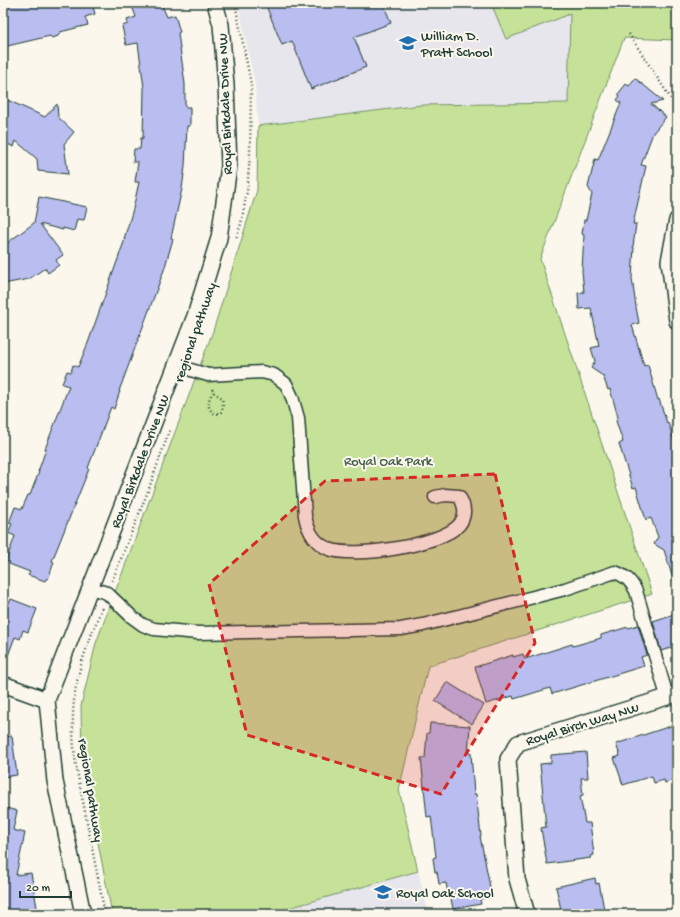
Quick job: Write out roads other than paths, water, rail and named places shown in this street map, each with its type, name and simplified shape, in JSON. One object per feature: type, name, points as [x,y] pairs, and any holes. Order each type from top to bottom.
[{"type":"street","name":"Royal Birkdale Drive NW","points":[[83,914],[55,781],[47,700],[195,316],[220,238],[230,166],[221,25],[215,3]]},
{"type":"street","points":[[677,220],[669,261],[677,321]]},
{"type":"street","points":[[192,370],[208,375],[262,372],[274,375],[286,384],[292,397],[298,418],[305,516],[308,529],[315,540],[329,549],[353,553],[388,550],[432,540],[449,532],[459,525],[464,515],[464,505],[459,496],[445,495],[435,497]]},
{"type":"street","points":[[90,588],[107,593],[142,625],[154,629],[198,632],[401,630],[564,589],[616,572],[631,582],[636,591],[672,695]]},
{"type":"street","points":[[3,684],[47,700]]},
{"type":"street","name":"Royal Birch Way NW","points":[[527,914],[517,879],[508,759],[518,743],[672,695]]},
{"type":"place","name":"William D. Pratt School","points":[[408,43]]},
{"type":"place","name":"Royal Oak School","points":[[383,892]]},
{"type":"park label","name":"Royal Oak Park","points":[[388,460]]}]
